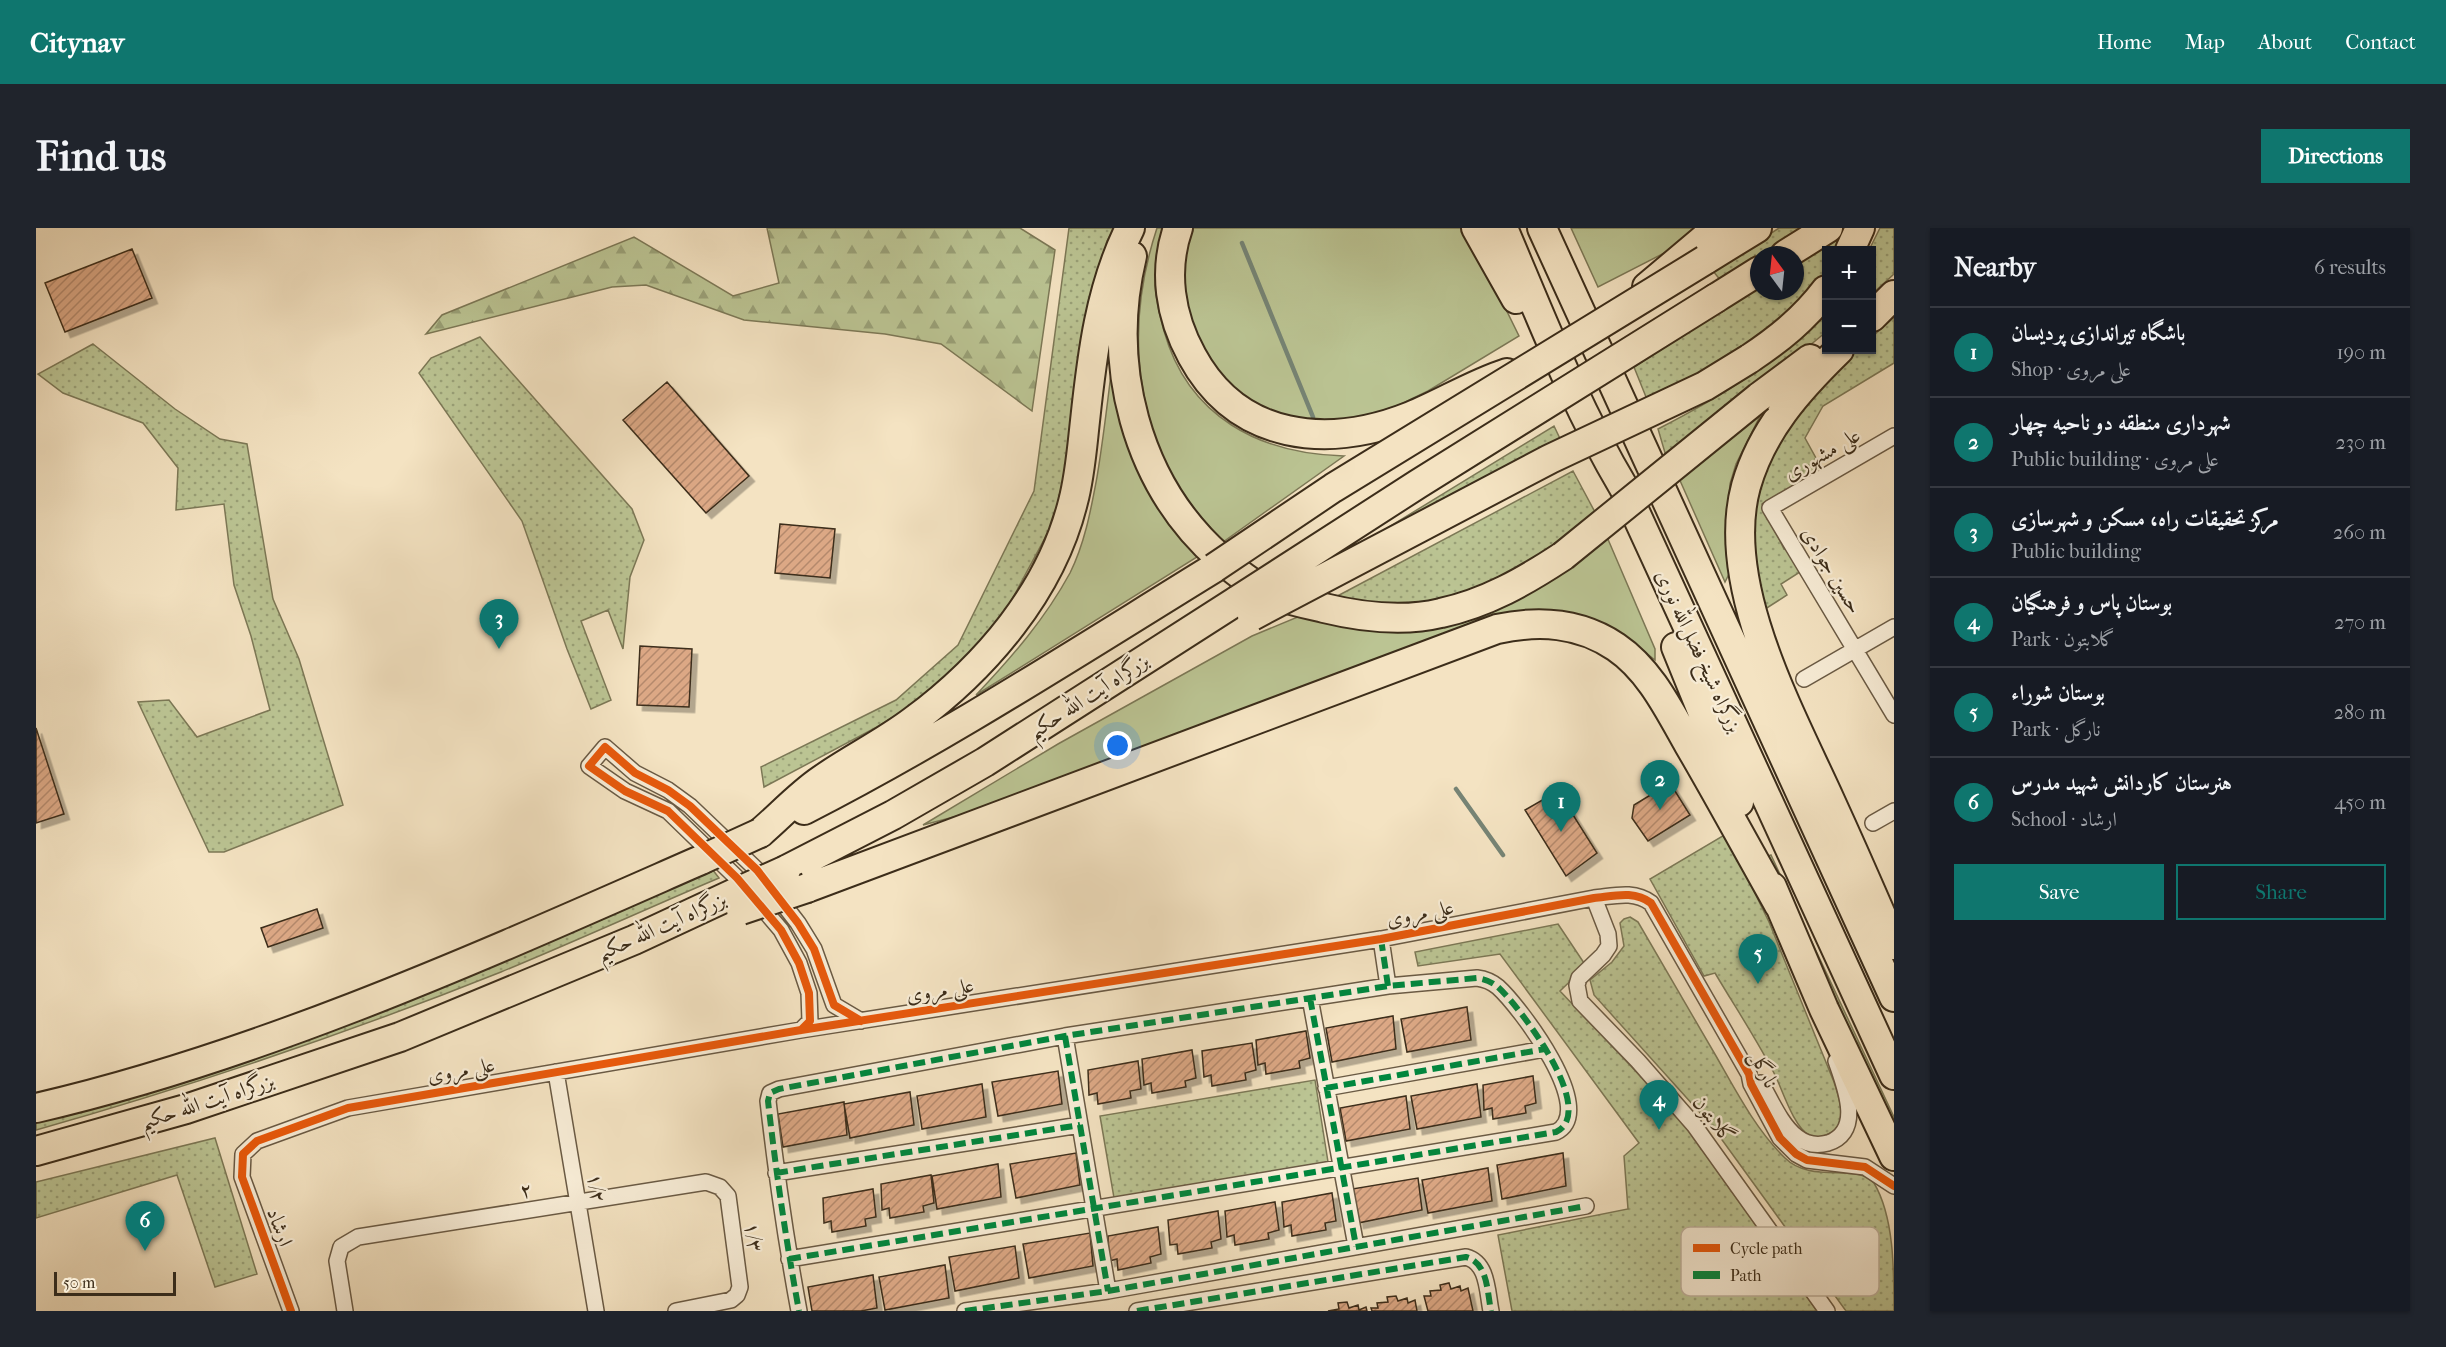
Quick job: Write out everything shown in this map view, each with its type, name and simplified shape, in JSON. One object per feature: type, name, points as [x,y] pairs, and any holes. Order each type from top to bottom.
[{"type":"highway","points":[[760,833],[820,781],[888,738],[942,699],[1016,620],[1050,567],[1063,538],[1074,500],[1091,369],[1105,291],[1116,256],[1130,228]]},
{"type":"highway","points":[[1141,228],[1128,275],[1123,327],[1125,372],[1136,425],[1153,472],[1171,503],[1195,534],[1238,573],[1271,594],[1336,611],[1402,617],[1439,614],[1478,603],[1516,585],[1563,556],[1759,397],[1822,351]]},
{"type":"highway","points":[[1178,228],[1169,267],[1170,293],[1177,325],[1202,374],[1218,393],[1254,420],[1276,428],[1309,435],[1345,433],[1382,426],[1412,416],[1480,383],[1547,363],[1620,313],[1757,228]]},
{"type":"highway","points":[[1476,228],[1532,327],[1547,363]]},
{"type":"highway","name":"بزرگراه شیخ فضل‌الله نوری","points":[[1503,228],[1547,363],[1624,488],[1894,1075]]},
{"type":"highway","name":"بزرگراه شیخ فضل‌الله نوری","points":[[1542,228],[1894,998]]},
{"type":"highway","points":[[1562,228],[1573,295]]},
{"type":"highway","points":[[1620,313],[1656,278],[1717,228]]},
{"type":"highway","points":[[1799,246],[1828,228]]},
{"type":"highway","points":[[1852,246],[1860,228]]},
{"type":"highway","points":[[1245,608],[1418,484],[1750,277]]},
{"type":"highway","points":[[1245,608],[1705,386],[1782,338],[1822,296]]},
{"type":"highway","points":[[1835,354],[1801,387],[1765,437],[1745,488],[1740,547],[1748,601],[1786,703],[1894,945]]},
{"type":"highway","name":"بزرگراه آیت الله حکیم","points":[[36,1108],[166,1072],[316,1020],[461,965],[760,833],[879,772],[977,714],[1214,568],[1333,488],[1547,363]]},
{"type":"highway","points":[[1604,455],[1611,494],[1644,576],[1686,668],[1779,905],[1824,1009],[1894,1156]]},
{"type":"highway","name":"بزرگراه آیت الله حکیم","points":[[36,1151],[186,1109],[400,1037],[634,940],[796,879],[892,815],[1245,608]]},
{"type":"highway","points":[[796,879],[1497,629],[1526,623],[1547,623],[1569,626],[1604,640],[1632,660],[1645,675],[1707,776],[1779,905]]},
{"type":"street","name":"علی مشهوری","points":[[1770,508],[1894,436]]},
{"type":"street","name":"حسین جوادی","points":[[1770,508],[1894,715]]},
{"type":"street","points":[[1804,679],[1894,627]]},
{"type":"street","points":[[801,1030],[810,1021],[808,993],[799,963],[781,930],[737,878],[668,811],[625,791],[589,766],[605,747],[635,773],[668,790],[690,806],[756,870],[798,923],[814,949],[834,1005],[861,1021]]},
{"type":"street","points":[[625,791],[635,773]]},
{"type":"street","points":[[1873,823],[1894,811]]},
{"type":"street","name":"علی مروی","points":[[243,1154],[257,1142],[348,1108],[801,1030],[1381,939],[1594,898],[1627,894],[1642,896],[1651,903]]},
{"type":"street","name":"گلابتون","points":[[1594,898],[1608,934],[1609,946],[1579,978],[1577,985],[1580,1001],[1638,1061],[1694,1125],[1767,1227]]},
{"type":"street","name":"نارگل","points":[[1651,903],[1749,1074],[1751,1084],[1780,1138],[1796,1155],[1807,1160],[1865,1167],[1894,1186]]},
{"type":"street","points":[[1381,939],[1388,986]]},
{"type":"street","points":[[789,1259],[1556,1132],[1562,1129],[1568,1117],[1567,1092],[1562,1078],[1545,1049],[1514,1005],[1490,981],[1477,978],[1388,986],[1065,1036],[774,1091],[770,1093],[768,1101],[776,1173],[789,1259],[799,1311]]},
{"type":"street","points":[[1310,998],[1356,1246]]},
{"type":"street","name":"نارگل","points":[[1749,1074],[1759,1080],[1787,1126],[1796,1136],[1814,1144],[1824,1144],[1840,1137],[1848,1122],[1849,1111],[1824,1009]]},
{"type":"street","points":[[1065,1036],[1108,1291]]},
{"type":"street","points":[[1326,1088],[1545,1049]]},
{"type":"street","name":"۱/۲","points":[[556,1072],[596,1311]]},
{"type":"street","points":[[776,1173],[1080,1125]]},
{"type":"street","name":"ارشاد","points":[[243,1154],[242,1177],[291,1311]]},
{"type":"street","name":"۲","points":[[345,1311],[337,1261],[341,1247],[358,1237],[706,1182],[720,1187]]},
{"type":"street","name":"۱/۳","points":[[676,1311],[731,1300],[737,1295],[740,1287],[728,1196],[720,1187]]},
{"type":"street","points":[[965,1311],[1108,1291],[1586,1206]]},
{"type":"street","points":[[1137,1311],[1466,1257],[1474,1259],[1481,1265],[1491,1311]]},
{"type":"street","name":"گلابتون","points":[[1816,1296],[1827,1311]]},
{"type":"green space","points":[[767,228],[1020,228],[1055,250],[1032,411],[941,344],[885,334],[744,320],[646,285],[612,287],[426,334],[442,315],[634,237],[733,296],[779,283]]},
{"type":"green space","points":[[1069,228],[1114,228],[1107,241],[1083,344],[1076,425],[1053,523],[1009,605],[959,667],[921,700],[877,727],[764,787],[761,767],[896,700],[958,645],[1034,491]]},
{"type":"green space","points":[[1157,228],[1166,228],[1155,279],[1158,309],[1175,361],[1190,387],[1209,408],[1232,425],[1256,438],[1284,448],[1313,454],[1344,456],[1223,542],[1186,498],[1167,469],[1148,413],[1142,386],[1138,334],[1140,307],[1149,254]]},
{"type":"green space","points":[[1186,228],[1466,228],[1519,336],[1428,391],[1397,406],[1331,428],[1261,409],[1223,382],[1180,310]]},
{"type":"green space","points":[[1571,228],[1702,228],[1676,247],[1598,287]]},
{"type":"green space","points":[[1779,228],[1803,228],[1775,246],[1751,246]]},
{"type":"green space","points":[[1880,228],[1894,228],[1894,274],[1876,290],[1876,246],[1871,246]]},
{"type":"green space","points":[[1849,229],[1842,246],[1822,246]]},
{"type":"green space","points":[[1822,246],[1822,278],[1791,316],[1650,407],[1634,367],[1750,292],[1750,300],[1804,300],[1804,257]]},
{"type":"green space","points":[[1750,247],[1750,262],[1721,281],[1713,271]]},
{"type":"green space","points":[[1822,315],[1822,335],[1668,463],[1658,429],[1726,391],[1767,363]]},
{"type":"green space","points":[[1894,317],[1894,363],[1823,406],[1805,438],[1822,469],[1762,504],[1784,549],[1787,548],[1800,572],[1781,584],[1787,595],[1759,613],[1750,568],[1759,470],[1827,374],[1852,354],[1876,354],[1876,333]]},
{"type":"green space","points":[[1116,332],[1117,358],[1205,552],[976,695],[1039,622],[1070,573],[1080,550],[1097,477]]},
{"type":"green space","points":[[480,337],[632,509],[644,540],[630,577],[623,649],[608,610],[581,621],[611,700],[591,709],[567,649],[522,521],[419,373],[431,358]]},
{"type":"green space","points":[[93,344],[175,409],[220,439],[247,444],[273,599],[299,659],[343,805],[224,852],[209,852],[138,702],[169,700],[197,737],[270,710],[251,636],[234,585],[224,504],[176,510],[178,468],[143,423],[63,393],[38,374]]},
{"type":"green space","points":[[1756,413],[1760,416],[1736,464],[1730,484],[1726,532],[1729,574],[1725,582],[1678,476]]},
{"type":"green space","points":[[1554,426],[1563,445],[1388,538],[1384,530]]},
{"type":"green space","points":[[1573,471],[1596,514],[1526,569],[1432,608],[1328,601]]},
{"type":"green space","points":[[1607,537],[1655,649],[1655,660],[1632,642],[1552,614],[973,812],[923,825],[1058,744],[1252,636],[1300,616],[1352,628]]},
{"type":"green space","points":[[1726,834],[1769,922],[1834,1082],[1841,1105],[1840,1120],[1832,1132],[1823,1136],[1812,1137],[1799,1125],[1776,1077],[1746,1024],[1715,973],[1704,976],[1650,879]]},
{"type":"green space","points":[[1771,855],[1894,1117],[1894,1137],[1766,857]]},
{"type":"green space","points":[[712,869],[719,878],[528,961],[444,994],[271,1057],[36,1130],[36,1120]]},
{"type":"green space","points":[[1630,917],[1638,922],[1739,1096],[1756,1123],[1785,1158],[1796,1166],[1808,1170],[1857,1174],[1867,1177],[1874,1183],[1886,1211],[1889,1227],[1893,1261],[1894,1311],[1846,1311],[1835,1296],[1879,1296],[1879,1227],[1785,1227],[1712,1126],[1594,995],[1590,980],[1612,962],[1624,946],[1620,923]]},
{"type":"green space","points":[[1558,924],[1586,966],[1560,991],[1679,1117],[1757,1227],[1681,1227],[1681,1296],[1806,1296],[1817,1311],[1512,1311],[1498,1235],[1628,1209],[1624,1156],[1639,1143],[1500,954],[1418,966],[1415,952]]},
{"type":"green space","points":[[1315,1080],[1328,1162],[1114,1198],[1100,1116]]},
{"type":"green space","points":[[215,1138],[257,1274],[215,1287],[177,1175],[36,1218],[36,1182]]},
{"type":"building","points":[[132,249],[152,298],[65,332],[45,283]]},
{"type":"building","points":[[667,382],[749,476],[706,513],[623,420]]},
{"type":"building","points":[[780,524],[835,529],[830,578],[775,573]]},
{"type":"building","points":[[640,646],[692,649],[689,707],[637,705]]},
{"type":"building","points":[[36,728],[64,814],[36,823]]},
{"type":"building","points":[[1670,783],[1690,815],[1648,841],[1632,818],[1634,805]]},
{"type":"building","points":[[1558,791],[1597,853],[1566,876],[1525,810]]},
{"type":"building","points":[[317,909],[323,928],[268,947],[261,928]]},
{"type":"building","points":[[1467,1007],[1471,1040],[1407,1052],[1401,1019]]},
{"type":"building","points":[[1393,1016],[1396,1049],[1332,1062],[1326,1028]]},
{"type":"building","points":[[1306,1031],[1310,1058],[1299,1061],[1300,1068],[1266,1074],[1265,1063],[1258,1065],[1256,1040]]},
{"type":"building","points":[[1252,1043],[1256,1070],[1245,1073],[1246,1080],[1212,1086],[1211,1075],[1204,1077],[1202,1051]]},
{"type":"building","points":[[1192,1050],[1196,1078],[1185,1081],[1186,1087],[1152,1093],[1151,1083],[1144,1085],[1142,1059]]},
{"type":"building","points":[[1138,1061],[1141,1089],[1130,1091],[1131,1098],[1098,1104],[1097,1093],[1089,1095],[1088,1070]]},
{"type":"building","points":[[1058,1071],[1062,1104],[998,1116],[992,1082]]},
{"type":"building","points":[[1533,1076],[1536,1103],[1525,1106],[1526,1113],[1493,1119],[1492,1108],[1484,1110],[1483,1085]]},
{"type":"building","points":[[982,1084],[986,1117],[922,1129],[917,1096]]},
{"type":"building","points":[[1477,1084],[1481,1117],[1417,1129],[1411,1096]]},
{"type":"building","points":[[910,1092],[914,1125],[850,1138],[844,1104]]},
{"type":"building","points":[[1406,1096],[1410,1129],[1346,1141],[1340,1108]]},
{"type":"building","points":[[844,1102],[847,1135],[783,1147],[778,1114]]},
{"type":"building","points":[[1076,1153],[1080,1185],[1016,1198],[1010,1164]]},
{"type":"building","points":[[1563,1153],[1566,1186],[1502,1199],[1497,1165]]},
{"type":"building","points":[[998,1164],[1001,1197],[937,1209],[932,1176]]},
{"type":"building","points":[[1488,1168],[1492,1201],[1428,1213],[1422,1180]]},
{"type":"building","points":[[931,1175],[934,1203],[923,1206],[924,1212],[890,1218],[889,1208],[882,1210],[881,1184]]},
{"type":"building","points":[[1418,1178],[1422,1210],[1358,1223],[1352,1189]]},
{"type":"building","points":[[873,1189],[876,1217],[865,1219],[866,1226],[832,1232],[831,1221],[824,1223],[823,1198]]},
{"type":"building","points":[[1332,1193],[1336,1221],[1325,1223],[1326,1230],[1292,1236],[1291,1225],[1284,1227],[1282,1202]]},
{"type":"building","points":[[1275,1202],[1279,1230],[1268,1233],[1269,1239],[1235,1245],[1234,1235],[1227,1237],[1225,1211]]},
{"type":"building","points":[[1218,1211],[1221,1239],[1211,1242],[1212,1248],[1178,1254],[1177,1244],[1170,1245],[1168,1220]]},
{"type":"building","points":[[1158,1227],[1161,1254],[1150,1257],[1151,1263],[1118,1270],[1117,1259],[1109,1261],[1108,1236]]},
{"type":"building","points":[[1090,1233],[1093,1266],[1029,1278],[1023,1244]]},
{"type":"building","points":[[1015,1246],[1019,1278],[955,1291],[949,1257]]},
{"type":"building","points":[[945,1265],[949,1298],[885,1310],[879,1277]]},
{"type":"building","points":[[873,1275],[877,1308],[861,1311],[812,1311],[808,1287]]},
{"type":"building","points":[[1449,1283],[1451,1289],[1460,1286],[1461,1291],[1468,1288],[1473,1311],[1428,1311],[1424,1296],[1431,1296],[1430,1291],[1441,1290],[1440,1285]]},
{"type":"building","points":[[1396,1296],[1398,1301],[1407,1298],[1408,1303],[1415,1300],[1417,1311],[1372,1311],[1371,1308],[1378,1308],[1377,1303],[1388,1302],[1387,1297]]},
{"type":"building","points":[[1347,1302],[1349,1308],[1358,1305],[1359,1310],[1366,1307],[1367,1311],[1328,1311],[1339,1309],[1338,1303]]},
{"type":"waterway","points":[[1242,243],[1313,417]]},
{"type":"waterway","points":[[1456,789],[1503,855]]},
{"type":"marked path","points":[[1381,939],[1388,986]]},
{"type":"marked path","points":[[789,1259],[1556,1132],[1567,1121],[1568,1103],[1562,1082],[1551,1059],[1522,1015],[1498,987],[1477,978],[1388,986],[1065,1036],[779,1089],[770,1093],[768,1101],[782,1206],[790,1259],[794,1285],[799,1311]]},
{"type":"marked path","points":[[1310,998],[1356,1246]]},
{"type":"marked path","points":[[1065,1036],[1108,1291]]},
{"type":"marked path","points":[[1326,1088],[1545,1049]]},
{"type":"marked path","points":[[776,1173],[1080,1125]]},
{"type":"marked path","points":[[965,1311],[1108,1291],[1586,1206]]},
{"type":"marked path","points":[[1137,1311],[1466,1257],[1473,1260],[1483,1271],[1491,1311]]},
{"type":"cycle path","points":[[801,1030],[810,1021],[809,993],[799,963],[781,930],[737,878],[668,811],[625,791],[589,766],[605,747],[635,773],[668,790],[690,806],[757,870],[798,923],[814,949],[834,1005],[861,1021]]},
{"type":"cycle path","points":[[291,1311],[242,1177],[243,1154],[257,1141],[348,1108],[801,1030],[1381,939],[1616,895],[1638,896],[1651,903],[1749,1074],[1751,1084],[1780,1138],[1796,1154],[1807,1160],[1865,1167],[1894,1186]]},
{"type":"place","name":"مرکز تحقیقات راه، مسکن و شهرسازی","points":[[499,649]]},
{"type":"place","name":"شهرداری منطقه دو ناحیه چهار","points":[[1660,810]]},
{"type":"place","name":"باشگاه تیراندازی پردیسان","points":[[1561,832]]},
{"type":"place","name":"بوستان شوراء","points":[[1758,984]]},
{"type":"place","name":"بوستان پاس و فرهنگیان","points":[[1659,1130]]},
{"type":"place","name":"هنرستان کاردانش شهید مدرس","points":[[145,1251]]}]
